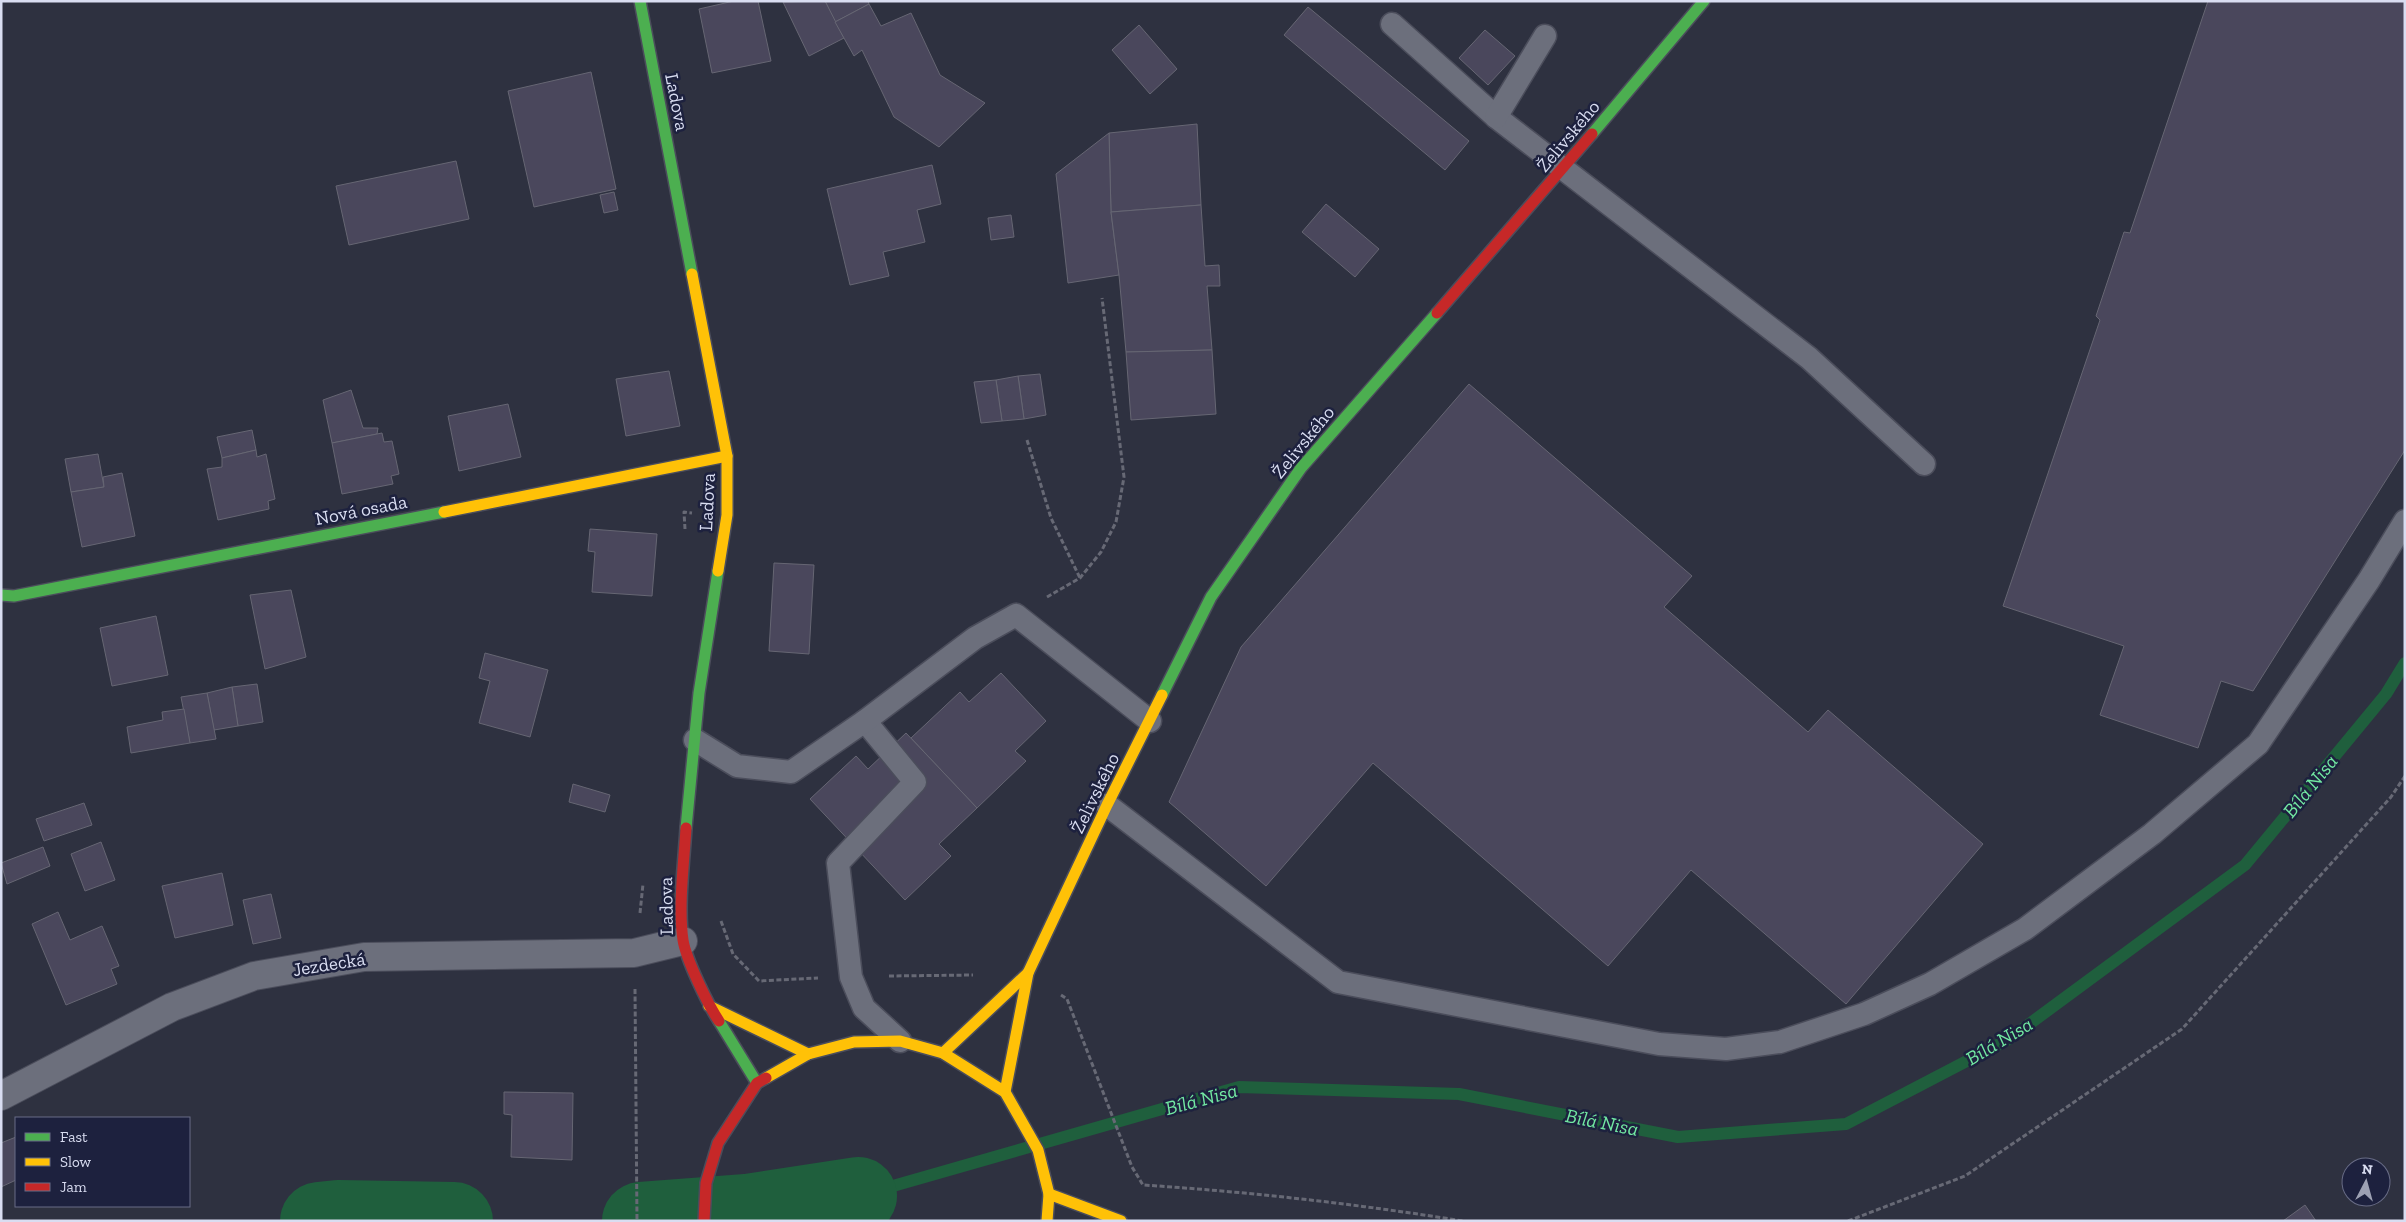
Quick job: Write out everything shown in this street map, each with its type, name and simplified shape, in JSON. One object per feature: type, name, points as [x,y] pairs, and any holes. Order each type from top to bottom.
[{"type":"street","name":"Ladova","points":[[640,1],[727,456],[727,515],[699,693],[682,893],[683,941],[709,1006],[757,1083]]},
{"type":"street","name":"Želivského","points":[[1005,1092],[1028,973],[1107,804],[1211,597],[1301,468],[1564,168],[1704,1]]},
{"type":"street","name":"Nová osada","points":[[1,595],[14,596],[727,456]]},
{"type":"street","name":"Jezdecká","points":[[1,1096],[172,1007],[254,976],[364,957],[634,953],[683,941]]},
{"type":"street","name":"Želivského","points":[[943,1053],[1028,973]]},
{"type":"street","points":[[709,1006],[808,1054]]},
{"type":"street","points":[[704,1221],[706,1183],[718,1143],[757,1083],[808,1054],[854,1042],[900,1041],[943,1053],[1005,1092],[1038,1150],[1048,1194],[1046,1221]]},
{"type":"street","points":[[1048,1194],[1121,1221]]},
{"type":"lane","points":[[1392,24],[1496,117],[1809,358],[1924,464]]},
{"type":"lane","points":[[1496,117],[1545,36]]},
{"type":"lane","points":[[1107,804],[1338,982],[1659,1044],[1726,1049],[1780,1042],[1864,1014],[1930,984],[2025,929],[2152,834],[2258,744],[2369,580],[2405,521]]},
{"type":"lane","points":[[695,740],[738,766],[791,772],[865,721],[975,638],[1016,615],[1150,721]]},
{"type":"lane","points":[[865,721],[915,782],[838,863],[851,977],[864,1008],[900,1041]]},
{"type":"path","points":[[1016,615],[1080,578],[1102,552],[1116,522],[1124,477],[1102,298]]},
{"type":"path","points":[[1026,440],[1051,518],[1080,578]]},
{"type":"path","points":[[1848,1221],[1965,1176],[2182,1029],[2390,797],[2405,776]]},
{"type":"path","points":[[634,953],[637,1221]]},
{"type":"path","points":[[759,981],[979,974]]},
{"type":"path","points":[[1060,994],[1067,999],[1132,1167],[1144,1185],[1230,1190],[1381,1208],[1463,1221]]},
{"type":"building","points":[[734,1],[758,1],[771,61],[712,73],[699,9]]},
{"type":"building","points":[[825,1],[868,1],[869,4],[835,22]]},
{"type":"building","points":[[825,1],[844,38],[809,56],[783,2]]},
{"type":"building","points":[[2208,1],[2405,1],[2405,450],[2253,691],[2221,681],[2198,748],[2100,715],[2124,646],[2003,606],[2100,320],[2096,316],[2124,232],[2130,233]]},
{"type":"building","points":[[869,4],[881,26],[911,13],[940,75],[985,103],[939,147],[894,117],[862,50],[854,56],[835,22]]},
{"type":"building","points":[[1308,7],[1469,141],[1445,170],[1284,35]]},
{"type":"building","points":[[1139,25],[1177,69],[1150,94],[1112,50]]},
{"type":"building","points":[[1485,30],[1515,56],[1488,85],[1459,58]]},
{"type":"building","points":[[591,72],[616,189],[534,207],[508,91]]},
{"type":"building","points":[[1197,124],[1201,205],[1111,212],[1109,133]]},
{"type":"building","points":[[1109,133],[1111,212],[1119,275],[1068,283],[1056,174]]},
{"type":"building","points":[[456,161],[469,219],[349,245],[336,186]]},
{"type":"building","points":[[932,165],[941,204],[917,210],[925,242],[883,252],[889,276],[850,285],[827,189]]},
{"type":"building","points":[[614,192],[618,210],[604,213],[600,195]]},
{"type":"building","points":[[1326,204],[1379,249],[1355,277],[1302,232]]},
{"type":"building","points":[[1201,205],[1205,266],[1219,265],[1220,286],[1207,286],[1212,350],[1126,352],[1111,212]]},
{"type":"building","points":[[1011,215],[1014,237],[991,240],[988,218]]},
{"type":"building","points":[[1212,350],[1216,414],[1131,420],[1126,352]]},
{"type":"building","points":[[669,371],[680,426],[626,436],[616,379]]},
{"type":"building","points":[[1040,374],[1046,415],[1024,419],[1018,376]]},
{"type":"building","points":[[1018,376],[1024,419],[1002,421],[996,380]]},
{"type":"building","points":[[996,380],[1002,421],[981,423],[974,382]]},
{"type":"building","points":[[1469,384],[1692,576],[1664,607],[1808,732],[1828,710],[1983,844],[1846,1004],[1691,870],[1608,966],[1373,763],[1266,886],[1169,802],[1241,647]]},
{"type":"building","points":[[351,390],[363,428],[378,428],[377,434],[332,443],[323,400]]},
{"type":"building","points":[[508,404],[521,457],[459,471],[448,416]]},
{"type":"building","points":[[252,430],[256,450],[222,458],[217,437]]},
{"type":"building","points":[[382,433],[384,442],[392,441],[399,474],[391,476],[393,484],[342,494],[332,443]]},
{"type":"building","points":[[256,450],[257,457],[266,454],[275,499],[268,501],[269,509],[218,520],[207,469],[222,467],[222,458]]},
{"type":"building","points":[[98,454],[104,487],[71,492],[65,459]]},
{"type":"building","points":[[122,473],[135,536],[82,547],[71,492],[104,487],[103,477]]},
{"type":"building","points":[[590,529],[657,534],[652,596],[592,592],[595,552],[588,551]]},
{"type":"building","points":[[774,563],[814,565],[809,654],[769,651]]},
{"type":"building","points":[[291,590],[306,657],[265,669],[250,595]]},
{"type":"building","points":[[156,616],[168,675],[112,686],[100,628]]},
{"type":"building","points":[[485,653],[548,670],[530,737],[479,723],[490,681],[479,678]]},
{"type":"building","points":[[1001,673],[1046,721],[1015,751],[1026,761],[977,808],[911,738],[960,692],[969,702]]},
{"type":"building","points":[[257,684],[263,722],[238,726],[232,687]]},
{"type":"building","points":[[232,687],[238,726],[214,730],[207,693]]},
{"type":"building","points":[[207,693],[216,739],[190,743],[181,697]]},
{"type":"building","points":[[184,709],[190,743],[131,753],[127,727],[163,720],[162,712]]},
{"type":"building","points":[[906,733],[977,808],[939,844],[951,856],[905,900],[810,799],[856,756],[868,769]]},
{"type":"building","points":[[573,784],[610,795],[605,812],[569,802]]},
{"type":"building","points":[[84,803],[92,825],[44,841],[36,819]]},
{"type":"building","points":[[101,842],[115,880],[85,891],[71,854]]},
{"type":"building","points":[[43,847],[50,866],[7,884],[1,863]]},
{"type":"building","points":[[222,873],[233,925],[175,938],[162,886]]},
{"type":"building","points":[[271,894],[281,938],[253,944],[243,900]]},
{"type":"building","points":[[58,912],[70,940],[102,926],[119,966],[111,969],[117,984],[66,1005],[32,924]]},
{"type":"building","points":[[504,1092],[573,1093],[572,1160],[511,1157],[512,1115],[504,1114]]},
{"type":"building","points":[[15,1137],[15,1180],[1,1187],[1,1143]]},
{"type":"building","points":[[2305,1205],[2316,1221],[2283,1221]]},
{"type":"waterway","name":"Bílá Nisa","points":[[858,1196],[1239,1087],[1459,1094],[1678,1137],[1846,1124],[2009,1039],[2245,865],[2386,694],[2405,663]]},
{"type":"waterway","name":"Bílá Nisa","points":[[641,1221],[747,1213],[858,1196]]},
{"type":"waterway","name":"Bílá Nisa","points":[[319,1221],[338,1219],[454,1221]]},
{"type":"traffic: fast","points":[[640,1],[692,274]]},
{"type":"traffic: fast","points":[[1592,134],[1704,1]]},
{"type":"traffic: fast","points":[[1162,695],[1211,597],[1301,468],[1437,313]]},
{"type":"traffic: fast","points":[[1,595],[14,596],[444,512]]},
{"type":"traffic: fast","points":[[686,828],[699,693],[718,571]]},
{"type":"traffic: fast","points":[[719,1021],[757,1083]]},
{"type":"traffic: slow","points":[[692,274],[727,456],[727,515],[718,571]]},
{"type":"traffic: slow","points":[[444,512],[727,456]]},
{"type":"traffic: slow","points":[[1005,1092],[1028,973],[1107,805],[1162,695]]},
{"type":"traffic: slow","points":[[943,1053],[1028,973]]},
{"type":"traffic: slow","points":[[709,1006],[808,1054]]},
{"type":"traffic: slow","points":[[766,1078],[808,1054],[854,1042],[900,1041],[943,1053],[1005,1092],[1038,1150],[1049,1194],[1047,1221]]},
{"type":"traffic: slow","points":[[1049,1194],[1121,1221]]},
{"type":"traffic: jam","points":[[1437,313],[1592,134]]},
{"type":"traffic: jam","points":[[686,828],[681,899],[683,940],[698,982],[719,1021]]},
{"type":"traffic: jam","points":[[704,1221],[706,1183],[718,1143],[757,1083],[766,1078]]}]
